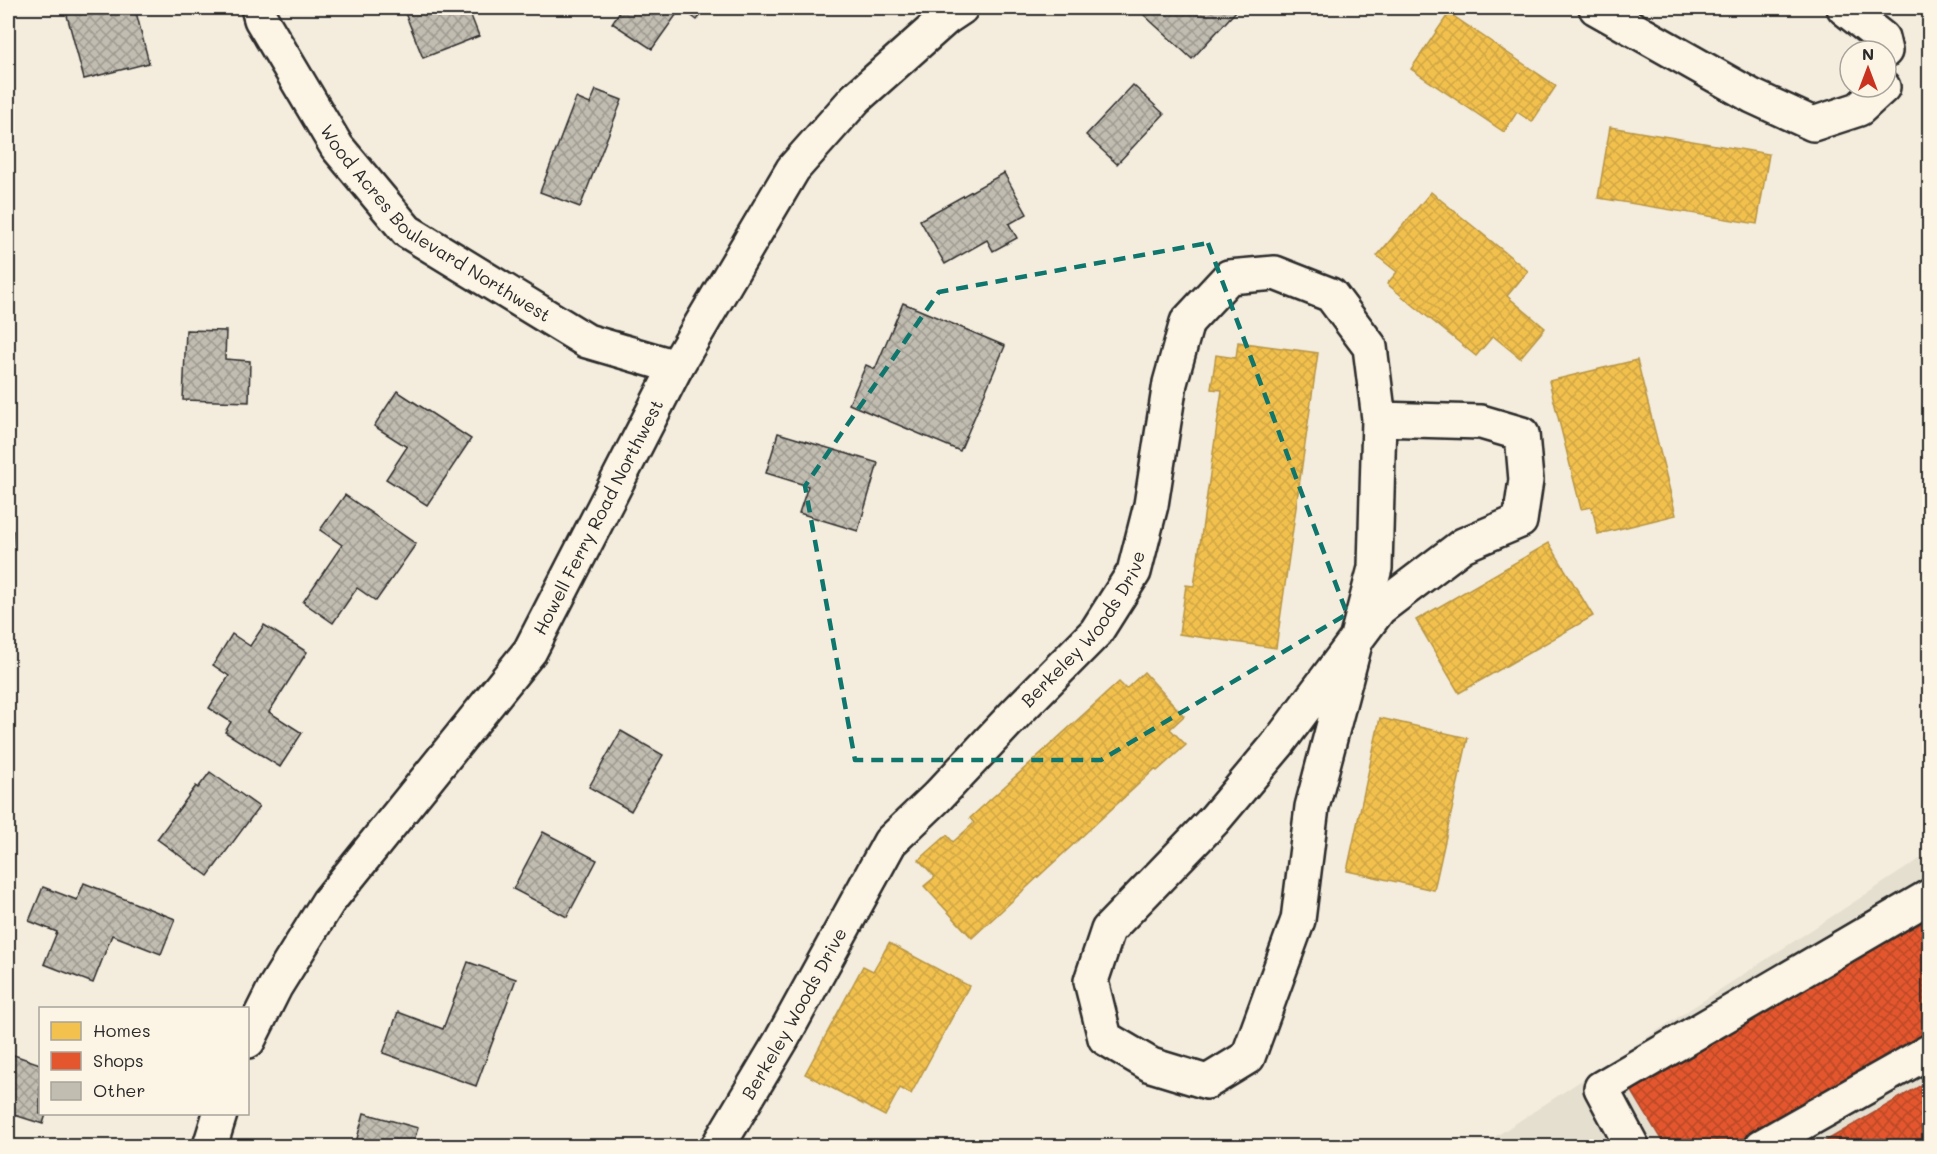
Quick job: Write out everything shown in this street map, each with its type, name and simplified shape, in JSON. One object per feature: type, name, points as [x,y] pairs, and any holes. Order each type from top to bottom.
[{"type":"street","name":"Wood Acres Boulevard Northwest","points":[[258,8],[261,19],[337,147],[407,231],[587,341],[676,367]]},
{"type":"street","name":"Howell Ferry Road Northwest","points":[[249,1039],[275,987],[328,902],[530,651],[676,367],[793,168],[856,98],[946,18],[961,8]]},
{"type":"street","points":[[1596,8],[1752,96],[1813,124],[1859,109],[1870,99]]},
{"type":"street","points":[[1844,8],[1882,39]]},
{"type":"street","name":"Berkeley Woods Drive","points":[[718,1146],[782,1039],[890,842],[938,797],[1096,632],[1134,572],[1151,506],[1170,383],[1186,322],[1229,277],[1275,273],[1331,295],[1370,347],[1379,419],[1375,568],[1356,640],[1312,807],[1298,920],[1248,1057],[1207,1082],[1151,1065],[1105,1038],[1091,981],[1108,930],[1214,820],[1278,745],[1356,640],[1378,609],[1463,545],[1520,521],[1526,480],[1522,434],[1481,422],[1379,419]]},
{"type":"street","points":[[1632,1146],[1601,1088],[1929,896]]},
{"type":"street","points":[[1762,1146],[1929,1050]]},
{"type":"street","points":[[210,1146],[219,1115]]},
{"type":"highlighted area","points":[[1208,243],[1347,614],[1101,760],[855,760],[805,486],[939,292]]},
{"type":"shaded area","points":[[1929,853],[1929,1146],[1481,1146]]},
{"type":"building: Homes","points":[[1449,13],[1556,86],[1532,122],[1517,112],[1504,132],[1411,69]]},
{"type":"building: Homes","points":[[1610,127],[1769,154],[1757,224],[1598,198]]},
{"type":"building: Homes","points":[[1431,192],[1528,271],[1507,296],[1545,328],[1520,358],[1493,336],[1476,356],[1387,284],[1397,272],[1377,256]]},
{"type":"building: Homes","points":[[1238,342],[1318,353],[1276,648],[1179,634],[1186,585],[1194,586],[1222,390],[1211,389],[1216,355],[1236,358]]},
{"type":"building: Homes","points":[[1637,360],[1676,515],[1598,534],[1592,507],[1581,509],[1549,381]]},
{"type":"building: Homes","points":[[1549,543],[1593,616],[1459,693],[1416,620]]},
{"type":"building: Homes","points":[[1144,672],[1184,716],[1170,729],[1186,745],[1157,771],[1155,769],[972,938],[924,886],[935,877],[919,860],[947,835],[953,842],[974,823],[970,818],[1119,682],[1126,689]]},
{"type":"building: Homes","points":[[1380,718],[1468,738],[1434,890],[1347,871]]},
{"type":"building: Homes","points":[[889,943],[969,986],[911,1094],[900,1088],[885,1116],[805,1074],[863,966],[873,971]]},
{"type":"building: Shops","points":[[1925,915],[1930,923],[1930,1039],[1746,1146],[1665,1146],[1630,1088]]},
{"type":"building: Shops","points":[[1930,1080],[1930,1146],[1817,1146]]},
{"type":"building: Other","points":[[65,8],[135,8],[149,63],[84,79]]},
{"type":"building: Other","points":[[403,8],[468,8],[479,36],[423,58]]},
{"type":"building: Other","points":[[622,8],[681,8],[652,49],[612,23]]},
{"type":"building: Other","points":[[681,8],[706,8],[697,20]]},
{"type":"building: Other","points":[[1151,8],[1238,9],[1192,59],[1144,15]]},
{"type":"building: Other","points":[[1133,85],[1164,114],[1117,164],[1086,135]]},
{"type":"building: Other","points":[[596,90],[622,100],[580,207],[540,192],[576,98],[590,104]]},
{"type":"building: Other","points":[[1004,173],[1027,214],[1009,224],[1017,238],[993,251],[987,240],[945,264],[920,220]]},
{"type":"building: Other","points":[[903,303],[1005,346],[960,451],[849,404],[866,365],[875,369]]},
{"type":"building: Other","points":[[186,330],[226,331],[225,359],[250,361],[249,402],[183,400]]},
{"type":"building: Other","points":[[397,391],[471,439],[427,505],[386,479],[407,447],[374,426]]},
{"type":"building: Other","points":[[778,433],[878,463],[858,531],[799,513],[808,486],[766,473]]},
{"type":"building: Other","points":[[8,453],[10,453],[8,497]]},
{"type":"building: Other","points":[[345,495],[416,544],[376,601],[357,588],[333,623],[303,602],[342,545],[320,530]]},
{"type":"building: Other","points":[[8,531],[13,531],[11,584],[8,584]]},
{"type":"building: Other","points":[[264,625],[307,652],[269,712],[302,733],[280,767],[225,732],[231,722],[209,708],[229,676],[213,665],[232,634],[250,646]]},
{"type":"building: Other","points":[[621,731],[663,755],[631,811],[589,787]]},
{"type":"building: Other","points":[[210,772],[259,807],[208,876],[157,839],[196,786],[198,788]]},
{"type":"building: Other","points":[[543,832],[597,860],[567,917],[513,889]]},
{"type":"building: Other","points":[[84,883],[175,919],[161,954],[112,935],[93,983],[44,964],[57,932],[29,921],[43,887],[77,900]]},
{"type":"building: Other","points":[[468,962],[516,979],[476,1086],[383,1053],[398,1012],[443,1029]]},
{"type":"building: Other","points":[[8,1053],[39,1064],[39,1115],[46,1115],[43,1124],[8,1113]]},
{"type":"building: Other","points":[[364,1113],[418,1128],[412,1146],[355,1146]]}]
